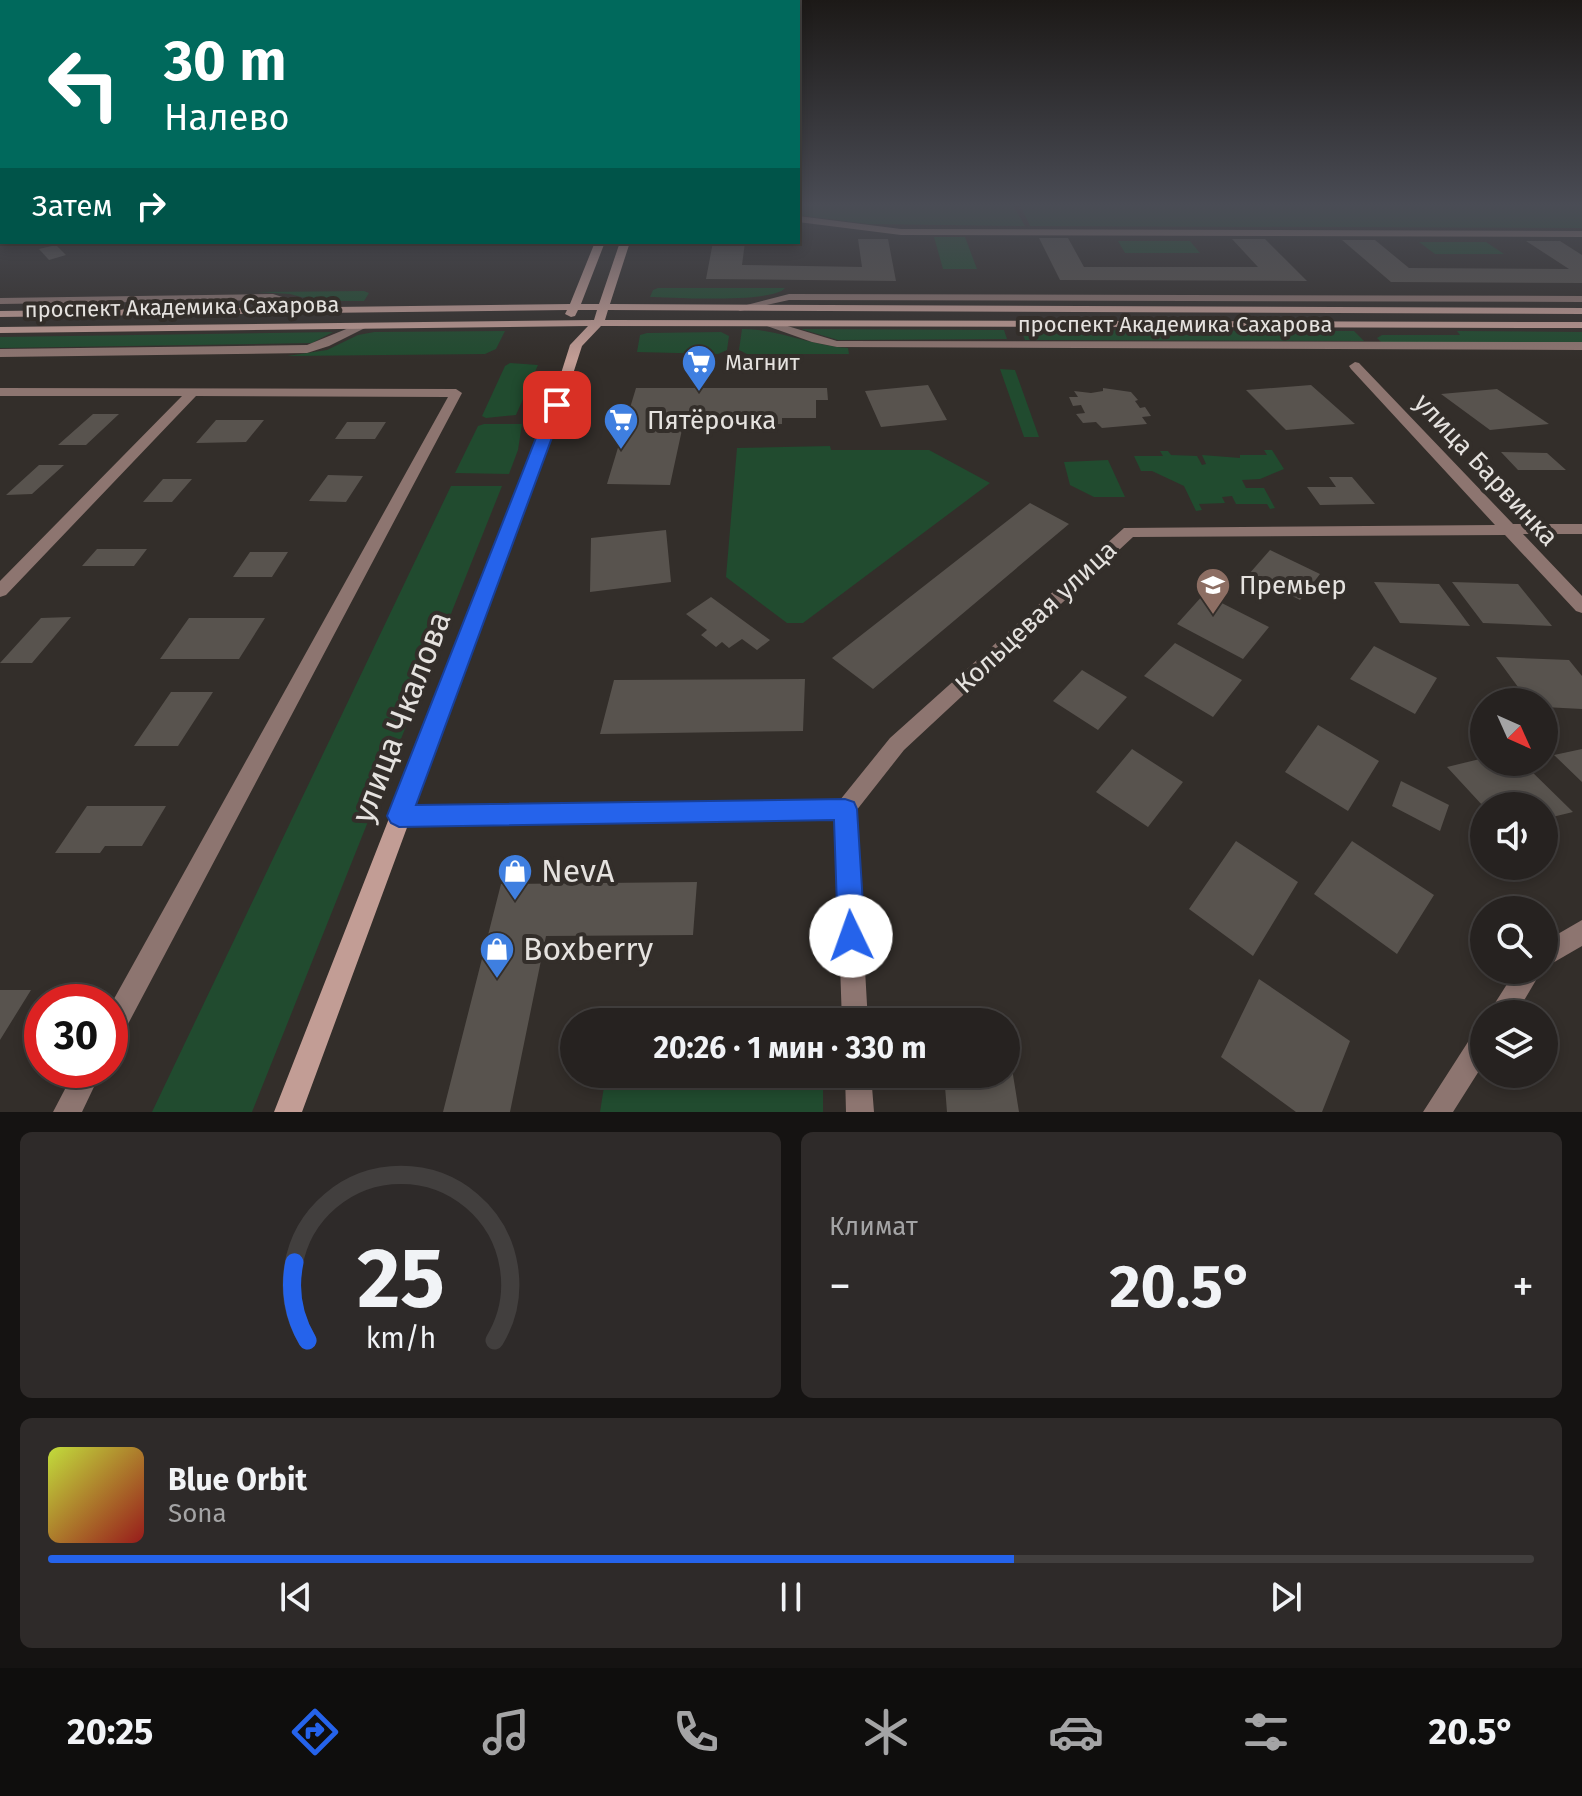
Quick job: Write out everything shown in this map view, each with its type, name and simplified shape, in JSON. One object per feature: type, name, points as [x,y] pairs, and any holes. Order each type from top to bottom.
[{"type":"main road","points":[[576,345],[567,324],[594,257]]},
{"type":"main road","name":"улица Чкалова","points":[[288,1112],[557,405],[576,345],[598,323],[620,257]]},
{"type":"main road","name":"проспект Академика Сахарова","points":[[0,314],[573,307],[1582,311]]},
{"type":"main road","name":"проспект Академика Сахарова","points":[[0,330],[598,323],[1582,325]]},
{"type":"street","name":"проспект Академика Сахарова","points":[[0,301],[273,297],[312,308]]},
{"type":"street","name":"проспект Академика Сахарова","points":[[740,308],[789,297],[1582,299]]},
{"type":"street","name":"проспект Академика Сахарова","points":[[771,324],[837,344],[1582,346]]},
{"type":"street","name":"проспект Академика Сахарова","points":[[0,353],[307,349],[365,325]]},
{"type":"street","name":"улица Барвинка","points":[[1355,366],[1582,607]]},
{"type":"street","points":[[0,392],[456,393],[128,999]]},
{"type":"street","points":[[0,591],[193,392]]},
{"type":"street","name":"Кольцевая улица","points":[[845,809],[897,744],[1129,532],[1582,529]]},
{"type":"street","points":[[399,816],[845,809],[854,1008]]},
{"type":"street","points":[[1558,947],[1582,932]]},
{"type":"street","points":[[1437,1112],[1470,1061]]},
{"type":"street","points":[[67,1112],[80,1088]]},
{"type":"street","points":[[859,1088],[860,1112]]},
{"type":"green space","points":[[940,257],[972,257],[977,269],[943,269]]},
{"type":"green space","points":[[785,288],[777,293],[744,298],[650,297],[653,290]]},
{"type":"green space","points":[[257,292],[369,293],[364,301],[316,301],[290,294]]},
{"type":"green space","points":[[742,329],[848,348],[849,354],[747,354],[739,350]]},
{"type":"green space","points":[[801,329],[1004,330],[1007,339],[838,340]]},
{"type":"green space","points":[[1021,330],[1354,331],[1364,341],[1025,340]]},
{"type":"green space","points":[[505,331],[496,349],[485,354],[287,356],[327,350],[358,335],[374,332]]},
{"type":"green space","points":[[1457,331],[1582,332],[1582,342],[1381,342],[1377,338],[1382,335],[1460,335]]},
{"type":"green space","points":[[333,332],[312,343],[0,348],[0,337]]},
{"type":"green space","points":[[721,332],[729,336],[727,350],[718,354],[637,352],[640,335],[647,333]]},
{"type":"green space","points":[[510,363],[538,365],[516,415],[486,418],[482,416],[505,366]]},
{"type":"green space","points":[[1000,369],[1015,370],[1039,437],[1024,437]]},
{"type":"green space","points":[[522,424],[518,450],[509,474],[455,473],[478,426]]},
{"type":"green space","points":[[830,446],[831,450],[929,450],[990,483],[803,623],[787,623],[726,577],[737,448]]},
{"type":"green space","points":[[1264,450],[1272,450],[1284,469],[1260,479],[1242,480],[1246,488],[1264,488],[1275,508],[1270,509],[1267,504],[1236,504],[1232,496],[1222,497],[1225,503],[1199,504],[1202,510],[1196,511],[1184,486],[1152,471],[1141,471],[1134,456],[1163,456],[1160,451],[1168,451],[1171,455],[1197,456],[1202,465],[1206,464],[1202,455],[1240,458],[1240,455],[1267,455]]},
{"type":"green space","points":[[1108,460],[1125,497],[1094,497],[1070,485],[1064,462]]},
{"type":"green space","points":[[451,486],[502,486],[252,1112],[152,1112]]},
{"type":"green space","points":[[604,1088],[823,1088],[823,1112],[600,1112]]},
{"type":"building","points":[[710,257],[743,257],[742,265],[862,267],[861,257],[891,257],[896,281],[706,279]]},
{"type":"building","points":[[1048,257],[1078,257],[1084,267],[1258,267],[1249,257],[1283,257],[1307,281],[1060,280]]},
{"type":"building","points":[[1362,257],[1396,257],[1409,268],[1569,269],[1550,257],[1582,257],[1582,283],[1391,282]]},
{"type":"building","points":[[928,385],[947,420],[881,427],[865,391]]},
{"type":"building","points":[[1311,385],[1355,424],[1286,430],[1246,390]]},
{"type":"building","points":[[636,388],[827,388],[828,400],[816,400],[816,418],[782,418],[782,424],[683,425],[670,485],[607,484]]},
{"type":"building","points":[[1103,388],[1131,392],[1140,408],[1145,407],[1151,416],[1142,417],[1147,424],[1102,428],[1096,422],[1083,423],[1076,414],[1085,413],[1081,405],[1073,406],[1069,397],[1078,397],[1074,391],[1091,393],[1103,391]]},
{"type":"building","points":[[1497,389],[1549,424],[1490,430],[1441,394]]},
{"type":"building","points":[[93,414],[119,414],[86,445],[58,445]]},
{"type":"building","points":[[216,420],[264,420],[246,442],[196,443]]},
{"type":"building","points":[[347,422],[386,422],[375,439],[335,439]]},
{"type":"building","points":[[1501,452],[1547,453],[1566,470],[1518,470]]},
{"type":"building","points":[[39,465],[64,465],[32,494],[6,495]]},
{"type":"building","points":[[328,475],[363,476],[346,502],[309,501]]},
{"type":"building","points":[[1329,477],[1352,477],[1375,504],[1320,505],[1307,487],[1336,487]]},
{"type":"building","points":[[163,479],[192,479],[172,502],[143,502]]},
{"type":"building","points":[[1030,503],[1069,524],[873,689],[832,658]]},
{"type":"building","points":[[666,530],[671,582],[590,592],[591,538]]},
{"type":"building","points":[[97,549],[147,549],[134,566],[82,566]]},
{"type":"building","points":[[1270,550],[1320,574],[1300,600],[1249,574]]},
{"type":"building","points":[[250,552],[288,552],[272,577],[233,577]]},
{"type":"building","points":[[1374,582],[1439,584],[1470,626],[1400,623]]},
{"type":"building","points":[[1452,582],[1518,584],[1552,626],[1483,623]]},
{"type":"building","points":[[1204,594],[1269,627],[1243,659],[1177,624]]},
{"type":"building","points":[[711,597],[770,640],[757,650],[742,639],[729,648],[722,642],[716,647],[701,635],[707,630],[686,614]]},
{"type":"building","points":[[71,617],[32,663],[0,663],[41,618]]},
{"type":"building","points":[[189,618],[265,618],[239,659],[160,659]]},
{"type":"building","points":[[1175,643],[1242,680],[1213,717],[1144,676]]},
{"type":"building","points":[[1374,646],[1437,678],[1415,714],[1350,679]]},
{"type":"building","points":[[1496,657],[1569,660],[1582,676],[1582,709],[1558,708],[1558,688],[1519,688]]},
{"type":"building","points":[[1082,670],[1127,697],[1098,730],[1053,701]]},
{"type":"building","points":[[805,679],[803,731],[600,734],[614,680]]},
{"type":"building","points":[[171,692],[213,692],[178,746],[134,746]]},
{"type":"building","points":[[1318,725],[1379,761],[1348,811],[1285,772]]},
{"type":"building","points":[[1132,749],[1183,782],[1148,827],[1096,792]]},
{"type":"building","points":[[1582,749],[1582,782],[1558,759],[1558,754]]},
{"type":"building","points":[[1470,761],[1470,776],[1536,776],[1553,792],[1470,792],[1447,767]]},
{"type":"building","points":[[1401,781],[1449,805],[1440,831],[1392,806]]},
{"type":"building","points":[[1558,797],[1573,812],[1558,816]]},
{"type":"building","points":[[87,806],[166,806],[142,846],[105,846],[100,853],[55,853]]},
{"type":"building","points":[[1236,841],[1298,882],[1253,956],[1189,909]]},
{"type":"building","points":[[1352,841],[1434,895],[1397,954],[1314,894]]},
{"type":"building","points":[[697,882],[693,935],[546,936],[510,1112],[443,1112],[501,884]]},
{"type":"building","points":[[1259,979],[1350,1041],[1322,1112],[1296,1112],[1221,1057]]},
{"type":"building","points":[[0,990],[24,990],[24,1001],[0,1040]]},
{"type":"building","points":[[945,1088],[1015,1088],[1019,1112],[947,1112]]},
{"type":"place","name":"Магнит","points":[[699,393]]},
{"type":"place","name":"Пятёрочка","points":[[621,451]]},
{"type":"place","name":"Премьер","points":[[1213,616]]},
{"type":"place","name":"NevA","points":[[515,902]]},
{"type":"place","name":"Boxberry","points":[[497,980]]},
{"type":"route","points":[[557,405],[399,816],[845,809],[851,936]]}]
